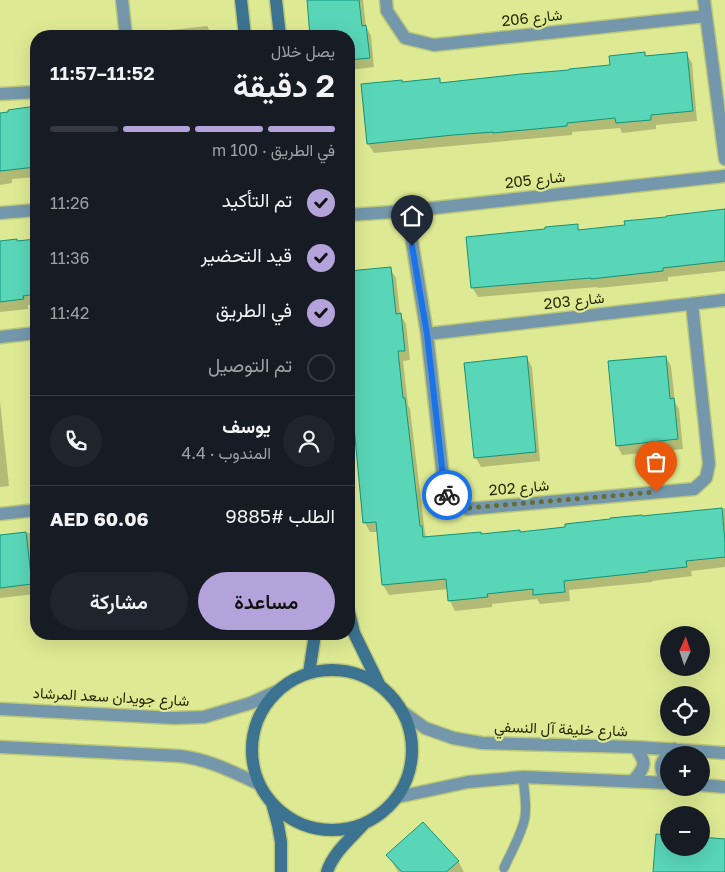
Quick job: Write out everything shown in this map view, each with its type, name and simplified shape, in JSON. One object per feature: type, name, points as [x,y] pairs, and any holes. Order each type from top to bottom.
[{"type":"main road","points":[[241,0],[245,30]]},
{"type":"main road","points":[[276,0],[279,30]]},
{"type":"main road","points":[[355,635],[379,684]]},
{"type":"main road","points":[[309,673],[315,640]]},
{"type":"main road","points":[[327,872],[340,849],[364,824],[385,811],[398,797],[408,777],[413,755],[411,733],[404,712],[393,696],[379,684],[357,673],[333,670],[309,673],[292,680],[276,691],[261,711],[253,735],[252,760],[259,784],[272,803],[291,819],[314,828],[339,830],[364,824]]},
{"type":"main road","points":[[272,803],[281,842],[281,872]]},
{"type":"street","points":[[122,0],[125,30]]},
{"type":"street","name":"شارع 206","points":[[386,0],[387,12],[405,38],[434,44],[706,16]]},
{"type":"street","points":[[704,0],[725,159]]},
{"type":"street","points":[[0,94],[30,92]]},
{"type":"street","name":"شارع 205","points":[[355,214],[725,176]]},
{"type":"street","name":"شارع 202","points":[[407,210],[427,334],[445,494],[456,504],[468,508],[694,489],[706,478],[709,464],[692,304]]},
{"type":"street","points":[[0,214],[30,211]]},
{"type":"street","name":"شارع 203","points":[[427,334],[725,300]]},
{"type":"street","points":[[0,338],[30,334]]},
{"type":"street","points":[[0,514],[30,511]]},
{"type":"street","name":"شارع جويدان سعد المرشاد","points":[[0,708],[174,718],[204,717],[251,703],[276,691]]},
{"type":"street","name":"شارع خليفة آل النسفي","points":[[404,712],[425,728],[453,738],[482,742],[660,748]]},
{"type":"street","points":[[0,747],[194,758],[217,765],[259,784]]},
{"type":"street","points":[[633,781],[642,771],[644,763],[635,747]]},
{"type":"street","name":"شارع خليفة آل النسفي","points":[[710,752],[725,753]]},
{"type":"street","points":[[398,797],[468,782],[522,777],[660,783]]},
{"type":"street","points":[[710,786],[725,787]]},
{"type":"lane","points":[[504,868],[522,828],[525,816],[526,804],[522,777]]},
{"type":"building","points":[[307,0],[359,0],[362,26],[366,25],[370,58],[355,59],[355,30],[310,30]]},
{"type":"building","points":[[645,52],[645,56],[687,52],[693,111],[651,115],[651,120],[616,123],[615,118],[567,123],[567,126],[367,144],[361,84],[440,78],[440,83],[569,70],[610,65],[609,56]]},
{"type":"building","points":[[30,107],[30,168],[0,171],[0,113],[8,112],[8,110]]},
{"type":"building","points":[[725,209],[725,261],[663,268],[663,271],[591,279],[471,288],[466,237],[578,224],[578,230],[625,225],[624,221]]},
{"type":"building","points":[[30,240],[30,295],[23,296],[24,299],[0,302],[0,241]]},
{"type":"building","points":[[391,267],[396,314],[401,313],[405,351],[398,351],[420,526],[422,526],[423,537],[481,532],[481,534],[520,530],[520,532],[565,527],[565,524],[610,518],[722,508],[725,557],[686,561],[687,567],[564,581],[565,592],[533,595],[533,589],[487,594],[488,597],[448,601],[446,579],[382,585],[376,522],[363,523],[355,437],[355,270]]},
{"type":"building","points":[[527,356],[536,452],[474,458],[464,363]]},
{"type":"building","points":[[666,356],[670,399],[674,398],[678,439],[616,446],[608,361]]},
{"type":"building","points":[[26,532],[30,584],[0,588],[0,535]]},
{"type":"building","points":[[423,822],[459,861],[446,872],[402,872],[386,855]]},
{"type":"building","points":[[656,834],[660,834],[660,856],[710,856],[710,838],[725,839],[725,872],[653,872]]},
{"type":"way so far","points":[[447,495],[456,504],[468,508],[656,492]]},
{"type":"route","points":[[412,246],[427,334],[445,494],[447,495]]}]
